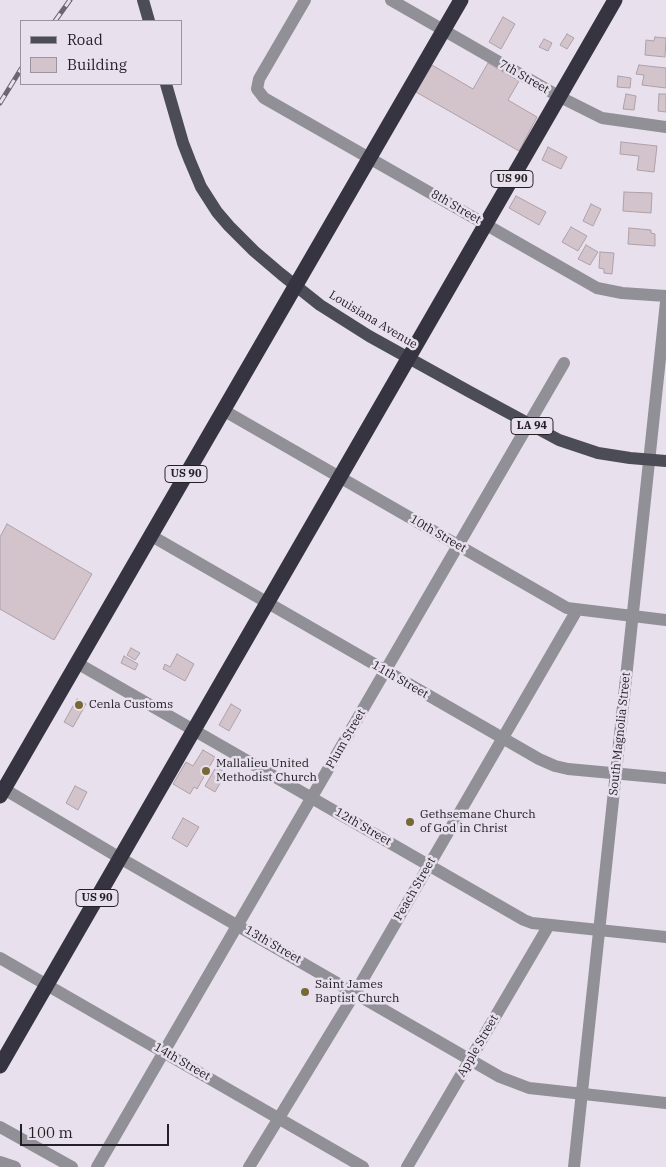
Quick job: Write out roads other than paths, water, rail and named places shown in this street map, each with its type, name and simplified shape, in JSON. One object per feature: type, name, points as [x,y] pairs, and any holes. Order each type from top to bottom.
[{"type":"highway","name":"US 90","points":[[2,792],[461,0]]},
{"type":"highway","name":"US 90","points":[[0,1066],[560,97],[614,0]]},
{"type":"main road","points":[[143,0],[149,20]]},
{"type":"main road","name":"Louisiana Avenue","points":[[166,85],[183,143],[201,187],[229,226],[261,256],[320,305],[409,358],[559,440],[580,448],[612,456],[666,461]]},
{"type":"street","name":"8th Street","points":[[305,0],[259,79],[257,89],[264,98],[597,288],[615,292],[666,296]]},
{"type":"street","name":"7th Street","points":[[391,0],[560,97],[610,120],[666,127]]},
{"type":"street","name":"South Magnolia Street","points":[[574,1167],[666,302]]},
{"type":"street","name":"Plum Street","points":[[97,1167],[165,1053],[564,363]]},
{"type":"street","name":"10th Street","points":[[223,410],[567,608],[666,620]]},
{"type":"street","name":"11th Street","points":[[150,536],[539,760],[555,766],[666,778]]},
{"type":"street","name":"Peach Street","points":[[249,1167],[355,993],[577,610]]},
{"type":"street","name":"12th Street","points":[[77,663],[524,920],[532,923],[666,937]]},
{"type":"street","name":"13th Street","points":[[2,792],[238,925],[500,1077],[520,1085],[666,1103]]},
{"type":"street","name":"Apple Street","points":[[407,1167],[549,925]]},
{"type":"street","name":"14th Street","points":[[0,958],[363,1167]]},
{"type":"street","points":[[0,1127],[72,1167]]},
{"type":"railway","points":[[56,20],[70,0]]},
{"type":"railway","points":[[0,103],[20,71]]},
{"type":"place","name":"Cenla Customs","points":[[79,705]]},
{"type":"place","name":"Mallalieu United Methodist Church","points":[[206,771]]},
{"type":"place","name":"Gethsemane Church of God in Christ","points":[[410,822]]},
{"type":"place","name":"Saint James Baptist Church","points":[[305,992]]}]
